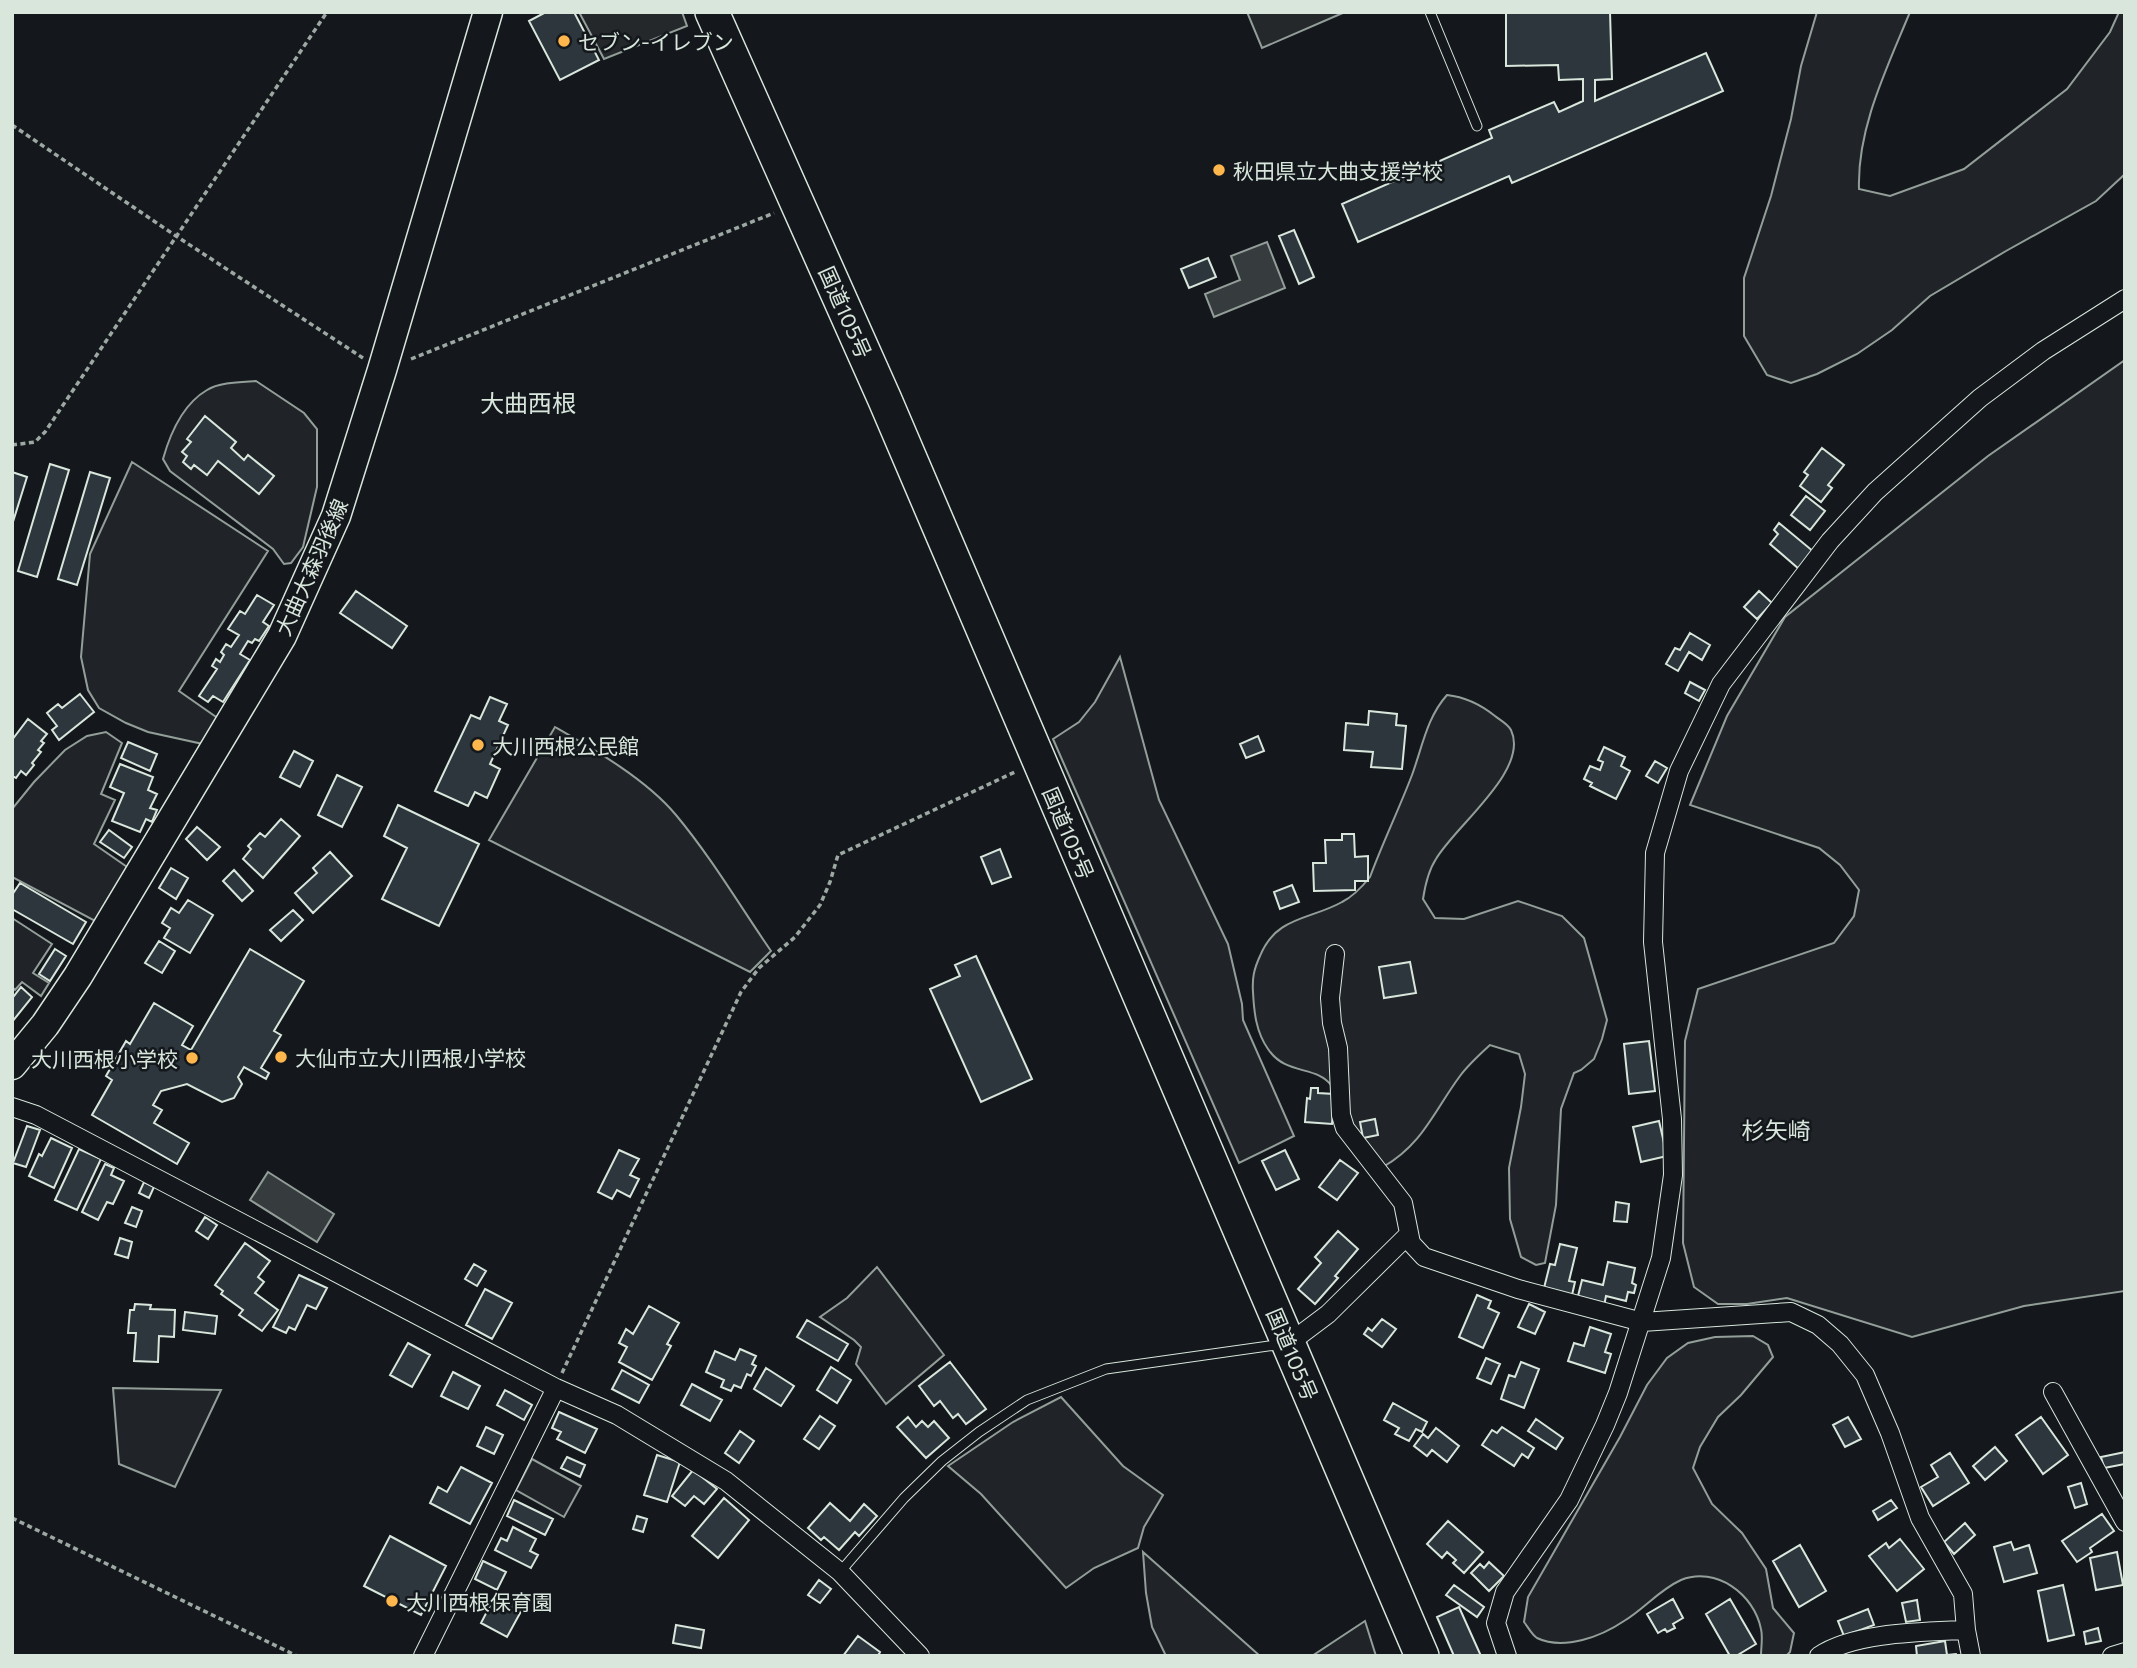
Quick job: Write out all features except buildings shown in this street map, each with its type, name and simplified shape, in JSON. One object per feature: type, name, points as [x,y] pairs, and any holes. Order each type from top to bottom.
[{"type":"highway","name":"国道105号","points":[[712,12],[799,203],[1422,1656]]},
{"type":"main road","name":"大曲大森羽後線","points":[[12,1065],[45,1026],[78,976],[282,636],[336,516],[488,12]]},
{"type":"street","points":[[1507,1656],[1496,1623],[1505,1592],[1569,1500],[1618,1393],[1661,1258],[1674,1175],[1672,1119],[1653,942],[1656,853],[1679,771],[1721,684],[1830,541],[1875,492],[1980,398],[2043,351],[2125,299]]},
{"type":"street","points":[[1335,954],[1330,998],[1338,1048],[1341,1115],[1345,1128],[1403,1203],[1411,1243],[1424,1257],[1518,1289],[1642,1322],[1791,1312],[1818,1325],[1840,1344],[1865,1376],[1920,1518],[1963,1594],[1971,1656]]},
{"type":"street","points":[[12,1107],[36,1115],[556,1388],[617,1415],[726,1480],[841,1572],[920,1656]]},
{"type":"street","points":[[1288,1344],[1328,1314],[1409,1234]]},
{"type":"street","points":[[423,1656],[556,1388]]},
{"type":"street","points":[[2053,1392],[2125,1522]]},
{"type":"street","points":[[1819,1656],[1851,1643],[1899,1633],[1966,1630]]},
{"type":"street","points":[[2112,1656],[2125,1652]]},
{"type":"lane","points":[[1430,12],[1477,126]]},
{"type":"lane","points":[[841,1572],[904,1499],[942,1461],[1027,1400],[1107,1369],[1288,1344]]},
{"type":"path","points":[[12,445],[35,442],[45,432],[327,12]]},
{"type":"path","points":[[12,124],[382,370],[799,203]]},
{"type":"path","points":[[556,1388],[741,992],[759,968],[795,937],[820,905],[838,855],[1038,761]]},
{"type":"path","points":[[12,1518],[297,1656]]},
{"type":"shaded area","points":[[579,12],[682,12],[687,26],[604,59]]},
{"type":"shaded area","points":[[1247,12],[1345,12],[1262,48]]},
{"type":"shaded area","points":[[1817,12],[1910,12],[1875,99],[1860,166],[1859,189],[1890,196],[1964,169],[2067,89],[2110,32],[2119,12],[2125,12],[2125,174],[2096,201],[1930,296],[1892,330],[1857,354],[1817,374],[1791,383],[1767,375],[1744,336],[1744,278],[1771,196],[1791,119],[1801,66]]},
{"type":"shaded area","points":[[1267,242],[1285,288],[1214,317],[1205,294],[1240,280],[1231,256]]},
{"type":"shaded area","points":[[2125,360],[2125,1291],[2024,1306],[1912,1337],[1787,1298],[1747,1304],[1718,1304],[1694,1287],[1683,1243],[1685,1041],[1698,989],[1834,943],[1854,916],[1859,890],[1840,865],[1819,848],[1690,805],[1727,716],[1785,617],[1988,456]]},
{"type":"shaded area","points":[[256,381],[304,413],[317,429],[317,487],[303,547],[291,563],[284,564],[273,549],[170,471],[163,459],[169,440],[184,411],[199,396],[218,385]]},
{"type":"shaded area","points":[[132,462],[268,551],[179,691],[219,719],[203,744],[148,732],[126,723],[99,708],[88,690],[81,657],[90,554]]},
{"type":"shaded area","points":[[1120,657],[1159,800],[1228,944],[1242,1004],[1243,1020],[1294,1136],[1239,1163],[1053,739],[1079,722],[1095,702]]},
{"type":"shaded area","points":[[1447,695],[1472,702],[1504,722],[1511,730],[1514,746],[1501,780],[1433,864],[1423,899],[1435,918],[1464,919],[1518,901],[1562,916],[1584,938],[1607,1020],[1594,1059],[1574,1073],[1561,1109],[1556,1205],[1545,1263],[1536,1265],[1521,1257],[1510,1219],[1509,1168],[1525,1074],[1519,1054],[1490,1045],[1463,1072],[1418,1137],[1397,1158],[1383,1167],[1370,1165],[1331,1085],[1317,1075],[1292,1067],[1275,1057],[1261,1036],[1255,1014],[1254,974],[1267,943],[1275,933],[1295,921],[1346,900],[1370,877],[1434,713]]},
{"type":"shaded area","points":[[555,727],[635,777],[664,802],[689,831],[771,951],[750,972],[489,840]]},
{"type":"shaded area","points":[[106,732],[122,743],[101,794],[115,800],[94,844],[130,869],[97,922],[12,877],[12,809],[65,750],[87,736]]},
{"type":"shaded area","points":[[12,918],[52,944],[33,973],[49,983],[41,996],[22,982],[15,990],[12,987]]},
{"type":"shaded area","points":[[268,1172],[334,1214],[317,1242],[250,1200]]},
{"type":"shaded area","points":[[877,1267],[944,1355],[886,1404],[856,1364],[861,1347],[820,1317],[847,1298]]},
{"type":"shaded area","points":[[1753,1336],[1768,1345],[1773,1357],[1718,1417],[1700,1447],[1693,1468],[1712,1504],[1742,1533],[1766,1569],[1773,1608],[1794,1633],[1790,1652],[1786,1656],[1761,1656],[1761,1629],[1750,1605],[1732,1586],[1707,1577],[1694,1577],[1673,1584],[1615,1627],[1594,1636],[1559,1643],[1537,1638],[1524,1622],[1528,1597],[1647,1385],[1667,1358],[1688,1343],[1715,1337]]},
{"type":"shaded area","points":[[113,1388],[221,1390],[175,1487],[119,1464]]},
{"type":"shaded area","points":[[1061,1397],[1123,1466],[1163,1495],[1144,1527],[1138,1548],[1094,1568],[1066,1588],[981,1494],[948,1466],[1013,1422]]},
{"type":"shaded area","points":[[532,1459],[581,1486],[564,1517],[516,1490]]},
{"type":"shaded area","points":[[1143,1552],[1260,1656],[1166,1656],[1152,1627]]},
{"type":"shaded area","points":[[1365,1621],[1376,1656],[1312,1656]]},
{"type":"place","name":"セブン-イレブン","points":[[564,41]]},
{"type":"place","name":"秋田県立大曲支援学校","points":[[1219,170]]},
{"type":"place","name":"大川西根公民館","points":[[478,745]]},
{"type":"place","name":"大仙市立大川西根小学校","points":[[281,1057]]},
{"type":"place","name":"大川西根小学校","points":[[192,1058]]},
{"type":"place","name":"大川西根保育園","points":[[392,1601]]},
{"type":"district","name":"大曲西根","points":[[528,402]]},
{"type":"district","name":"杉矢崎","points":[[1776,1130]]}]
